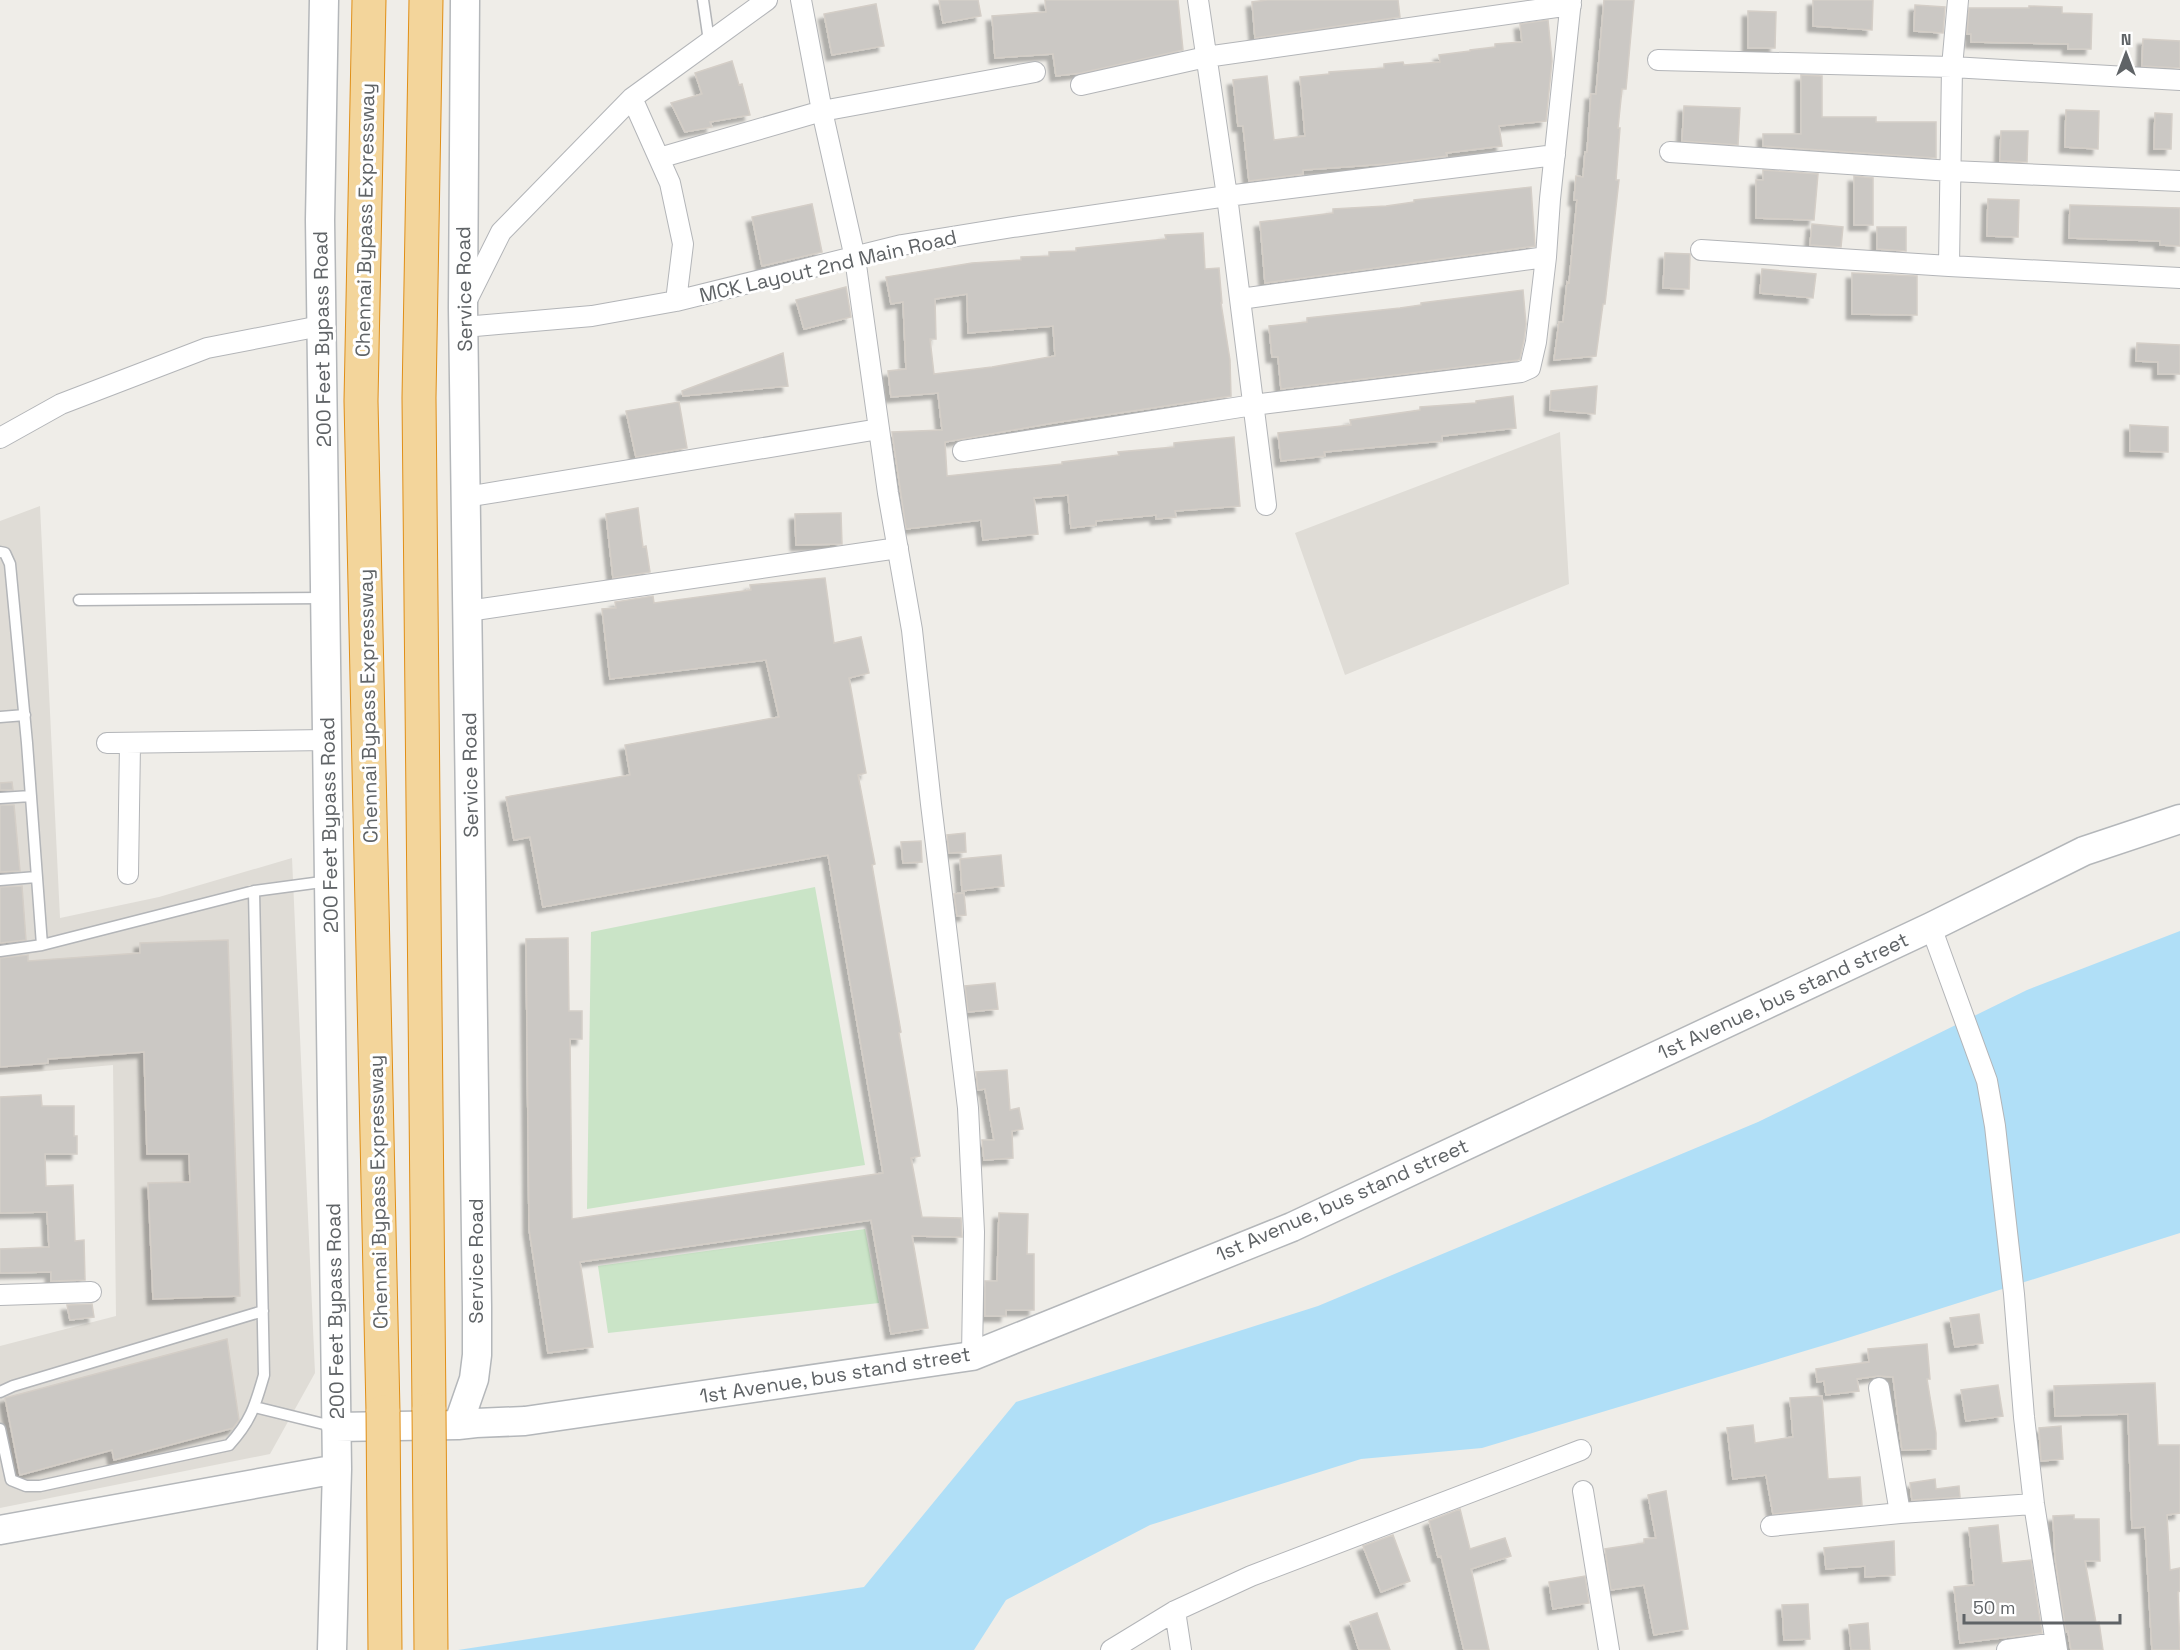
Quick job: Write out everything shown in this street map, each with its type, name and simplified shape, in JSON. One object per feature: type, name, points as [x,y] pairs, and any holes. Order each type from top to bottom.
[{"type":"highway","name":"Chennai Bypass Expressway","points":[[369,0],[361,401],[383,1412],[385,1650]]},
{"type":"highway","points":[[426,0],[419,398],[431,1650]]},
{"type":"street","name":"200 Feet Bypass Road","points":[[324,0],[320,220],[337,1469],[332,1650]]},
{"type":"street","name":"Service Road","points":[[458,1425],[474,1379],[477,1355],[463,318],[465,0]]},
{"type":"street","points":[[463,318],[501,232],[632,98],[767,0]]},
{"type":"street","points":[[801,0],[822,111],[855,258],[879,429],[912,630],[968,1107],[974,1232],[972,1356]]},
{"type":"street","points":[[1198,0],[1227,196],[1266,505]]},
{"type":"street","points":[[1948,266],[1952,67],[1958,0]]},
{"type":"street","points":[[963,451],[1253,405],[1452,382],[1521,372],[1530,368],[1536,342],[1546,257],[1571,2],[1206,57],[1081,85]]},
{"type":"street","points":[[1658,60],[1952,67],[2180,80]]},
{"type":"street","points":[[659,158],[822,111],[1035,72]]},
{"type":"street","points":[[632,98],[670,183],[683,244],[676,301]]},
{"type":"street","points":[[1670,152],[1951,171],[2180,181]]},
{"type":"street","name":"MCK Layout 2nd Main Road","points":[[463,318],[592,316],[676,301],[902,245],[1227,196],[1555,155]]},
{"type":"street","points":[[1701,250],[2180,278]]},
{"type":"street","points":[[1240,299],[1546,257]]},
{"type":"street","points":[[0,438],[61,404],[207,348],[310,328],[322,330]]},
{"type":"street","points":[[466,496],[879,429]]},
{"type":"street","points":[[468,611],[898,548]]},
{"type":"street","points":[[107,743],[327,740]]},
{"type":"street","points":[[128,874],[130,744]]},
{"type":"street","name":"1st Avenue, bus stand street","points":[[458,1425],[525,1421],[972,1356],[1292,1227],[1931,927],[2084,851],[2180,819]]},
{"type":"street","points":[[1931,927],[1987,1081],[1995,1125],[2034,1504],[2056,1646],[2007,1650]]},
{"type":"street","points":[[0,1295],[91,1292]]},
{"type":"street","points":[[1879,1388],[1900,1513]]},
{"type":"street","points":[[336,1427],[458,1425]]},
{"type":"street","points":[[1111,1650],[1174,1611],[1251,1576],[1581,1450]]},
{"type":"street","points":[[0,1530],[337,1469]]},
{"type":"street","points":[[1582,1491],[1609,1650]]},
{"type":"street","points":[[1771,1526],[1900,1513],[2034,1504]]},
{"type":"street","points":[[1174,1611],[1181,1650]]},
{"type":"lane","points":[[703,0],[709,41]]},
{"type":"lane","points":[[0,552],[5,553],[10,564],[25,715],[42,945]]},
{"type":"lane","points":[[79,600],[325,598]]},
{"type":"lane","points":[[0,717],[25,715]]},
{"type":"lane","points":[[0,798],[31,796]]},
{"type":"lane","points":[[0,880],[36,877]]},
{"type":"lane","points":[[0,951],[42,945],[254,891],[329,880]]},
{"type":"lane","points":[[0,1429],[11,1480],[26,1486],[40,1486],[229,1445],[245,1428],[255,1407],[264,1375],[254,891]]},
{"type":"lane","points":[[0,1392],[13,1386],[263,1311]]},
{"type":"lane","points":[[255,1407],[308,1422],[336,1427]]},
{"type":"shaded area","points":[[1560,432],[1569,584],[1345,675],[1295,533]]},
{"type":"shaded area","points":[[40,506],[60,918],[159,897],[292,858],[315,1373],[270,1454],[0,1508],[0,1346],[116,1316],[113,1065],[0,1075],[0,521]]},
{"type":"green space","points":[[815,887],[865,1165],[587,1209],[591,932]]},
{"type":"green space","points":[[865,1229],[879,1303],[608,1333],[598,1266]]},
{"type":"water","points":[[2180,931],[2180,1233],[1838,1341],[1482,1448],[1361,1459],[1150,1525],[1006,1600],[974,1650],[458,1650],[864,1587],[1016,1402],[1318,1306],[1758,1122],[2027,990]]},
{"type":"building","points":[[939,0],[978,0],[981,16],[943,23]]},
{"type":"building","points":[[1045,0],[1178,0],[1183,50],[1081,73],[1056,76],[1053,54],[995,58],[992,16],[1046,12]]},
{"type":"building","points":[[1398,0],[1400,17],[1255,38],[1252,2]]},
{"type":"building","points":[[1604,0],[1634,0],[1626,89],[1622,89],[1618,128],[1620,128],[1616,180],[1619,180],[1605,304],[1603,304],[1596,356],[1554,360],[1559,322],[1563,322],[1567,282],[1569,283],[1577,200],[1574,200],[1576,176],[1583,177],[1591,94],[1596,94]]},
{"type":"building","points":[[1813,0],[1873,0],[1872,30],[1813,26]]},
{"type":"building","points":[[876,4],[884,46],[832,55],[824,14]]},
{"type":"building","points":[[1915,5],[1945,7],[1943,33],[1914,31]]},
{"type":"building","points":[[2029,6],[2062,7],[2062,13],[2092,14],[2091,49],[2068,49],[2068,44],[1971,42],[1971,34],[1967,34],[1969,8],[2029,8]]},
{"type":"building","points":[[1748,11],[1776,12],[1775,48],[1748,48]]},
{"type":"building","points":[[1548,20],[1552,61],[1546,121],[1499,126],[1502,146],[1386,164],[1303,170],[1303,174],[1249,181],[1243,126],[1238,126],[1233,80],[1267,76],[1274,140],[1305,136],[1300,77],[1329,74],[1329,72],[1384,68],[1384,64],[1440,62],[1439,55],[1495,47],[1495,44],[1522,42],[1520,24]]},
{"type":"building","points":[[2143,39],[2180,41],[2180,68],[2142,66]]},
{"type":"building","points":[[732,61],[739,85],[742,84],[750,115],[710,122],[712,127],[685,132],[671,103],[702,94],[695,73]]},
{"type":"building","points":[[1801,75],[1822,76],[1822,117],[1876,117],[1876,122],[1936,122],[1936,158],[1763,146],[1763,134],[1801,134]]},
{"type":"building","points":[[1684,106],[1740,108],[1738,145],[1682,141]]},
{"type":"building","points":[[2066,110],[2099,111],[2098,149],[2065,147]]},
{"type":"building","points":[[2155,113],[2172,114],[2171,149],[2154,149]]},
{"type":"building","points":[[2001,131],[2028,131],[2027,162],[2000,161]]},
{"type":"building","points":[[1763,170],[1818,174],[1814,220],[1756,218],[1756,180],[1763,180]]},
{"type":"building","points":[[1854,176],[1873,178],[1873,225],[1854,225]]},
{"type":"building","points":[[1531,187],[1535,246],[1265,283],[1260,222],[1333,213],[1333,209],[1386,206],[1414,202],[1414,200]]},
{"type":"building","points":[[1988,199],[2019,200],[2018,237],[1987,236]]},
{"type":"building","points":[[812,204],[822,252],[762,266],[752,217]]},
{"type":"building","points":[[2070,205],[2180,208],[2180,246],[2160,245],[2160,241],[2069,238]]},
{"type":"building","points":[[1812,224],[1843,227],[1841,247],[1810,245]]},
{"type":"building","points":[[1877,227],[1906,227],[1906,251],[1877,249]]},
{"type":"building","points":[[1203,233],[1205,269],[1219,268],[1221,303],[1230,360],[1231,396],[945,442],[947,476],[1062,464],[1062,462],[1119,455],[1118,452],[1174,447],[1174,443],[1234,437],[1240,506],[1175,511],[1176,517],[1156,519],[1156,515],[1096,521],[1096,525],[1071,528],[1068,495],[1034,498],[1038,534],[983,540],[981,520],[906,529],[892,432],[942,430],[938,393],[891,397],[888,371],[906,369],[903,302],[891,304],[886,277],[972,263],[1049,256],[1049,252],[1076,251],[1076,248],[1166,239],[1165,235]],"holes":[[[967,294],[968,333],[1053,326],[1055,356],[934,374],[930,339],[936,339],[935,299]]]},
{"type":"building","points":[[1665,253],[1690,254],[1689,289],[1663,288]]},
{"type":"building","points":[[1762,269],[1816,274],[1813,298],[1760,293]]},
{"type":"building","points":[[1852,273],[1917,276],[1917,315],[1852,314]]},
{"type":"building","points":[[846,287],[851,317],[804,329],[796,300]]},
{"type":"building","points":[[1523,290],[1526,324],[1518,360],[1281,389],[1278,357],[1272,357],[1269,326],[1307,322],[1307,318],[1400,308],[1421,305],[1421,303]]},
{"type":"building","points":[[2137,343],[2180,345],[2180,374],[2158,374],[2158,362],[2136,361]]},
{"type":"building","points":[[783,353],[788,386],[683,396],[682,391]]},
{"type":"building","points":[[1597,386],[1595,414],[1550,410],[1551,391]]},
{"type":"building","points":[[1513,396],[1516,428],[1442,436],[1442,441],[1324,452],[1325,456],[1281,461],[1278,433],[1351,425],[1350,420],[1420,410],[1420,407],[1476,403],[1476,401]]},
{"type":"building","points":[[679,402],[687,448],[636,457],[626,411]]},
{"type":"building","points":[[2130,425],[2168,427],[2168,452],[2130,451]]},
{"type":"building","points":[[638,508],[643,547],[646,546],[650,572],[613,578],[606,514]]},
{"type":"building","points":[[841,513],[842,544],[796,545],[795,514]]},
{"type":"building","points":[[825,578],[834,643],[861,637],[869,673],[849,678],[866,773],[858,775],[875,864],[872,865],[920,1156],[911,1158],[922,1217],[961,1218],[962,1237],[912,1236],[928,1328],[891,1334],[871,1220],[580,1262],[593,1347],[548,1353],[529,1229],[526,939],[568,938],[569,1011],[582,1011],[582,1039],[570,1039],[572,1219],[883,1173],[828,855],[543,907],[530,837],[514,840],[506,797],[630,775],[625,745],[779,717],[766,660],[610,679],[602,609],[616,608],[615,602],[653,596],[654,603],[751,590],[750,585]]},
{"type":"building","points":[[12,782],[13,790],[0,790],[0,783]]},
{"type":"building","points":[[0,805],[14,805],[20,871],[0,872]]},
{"type":"building","points":[[965,833],[966,852],[949,853],[947,835]]},
{"type":"building","points":[[921,841],[922,862],[903,863],[901,842]]},
{"type":"building","points":[[1001,855],[1004,886],[962,891],[960,859]]},
{"type":"building","points":[[22,886],[26,940],[0,943],[0,887]]},
{"type":"building","points":[[964,893],[966,915],[957,916],[954,894]]},
{"type":"building","points":[[228,940],[240,1296],[153,1299],[148,1183],[190,1182],[189,1154],[147,1154],[144,1052],[48,1059],[48,1063],[0,1067],[0,958],[28,955],[28,961],[140,953],[140,943]]},
{"type":"building","points":[[995,983],[998,1009],[968,1012],[965,986]]},
{"type":"building","points":[[1007,1070],[1010,1110],[1019,1108],[1023,1129],[1012,1131],[1013,1158],[984,1160],[982,1140],[994,1140],[985,1089],[978,1090],[976,1072]]},
{"type":"building","points":[[41,1095],[42,1106],[74,1106],[74,1136],[77,1136],[77,1154],[45,1154],[46,1186],[73,1185],[75,1241],[84,1240],[85,1280],[51,1281],[51,1272],[0,1273],[0,1249],[49,1247],[47,1212],[0,1213],[0,1097]]},
{"type":"building","points":[[999,1213],[1028,1214],[1027,1254],[1034,1254],[1034,1310],[1006,1310],[1006,1316],[985,1316],[985,1281],[997,1281]]},
{"type":"building","points":[[92,1304],[94,1317],[70,1320],[67,1305]]},
{"type":"building","points":[[1979,1314],[1983,1343],[1955,1347],[1950,1318]]},
{"type":"building","points":[[227,1339],[239,1420],[233,1428],[114,1460],[112,1450],[20,1475],[5,1398]]},
{"type":"building","points":[[1927,1344],[1930,1379],[1927,1379],[1936,1433],[1936,1449],[1902,1450],[1893,1377],[1878,1376],[1857,1379],[1859,1391],[1826,1395],[1824,1381],[1817,1382],[1816,1369],[1869,1362],[1868,1349]]},
{"type":"building","points":[[2155,1383],[2158,1445],[2180,1445],[2180,1513],[2167,1515],[2170,1570],[2180,1568],[2180,1591],[2178,1592],[2180,1650],[2152,1650],[2145,1527],[2132,1528],[2128,1414],[2055,1416],[2054,1386]]},
{"type":"building","points":[[1998,1385],[2003,1416],[1966,1421],[1961,1390]]},
{"type":"building","points":[[1822,1396],[1828,1479],[1860,1477],[1862,1505],[1773,1514],[1766,1475],[1733,1479],[1727,1428],[1753,1425],[1755,1443],[1793,1437],[1790,1398]]},
{"type":"building","points":[[2061,1426],[2063,1459],[2041,1461],[2039,1428]]},
{"type":"building","points":[[1935,1479],[1936,1489],[1959,1486],[1960,1497],[1912,1500],[1910,1483]]},
{"type":"building","points":[[1666,1491],[1688,1629],[1654,1635],[1644,1585],[1611,1590],[1605,1549],[1644,1543],[1644,1539],[1656,1538],[1648,1495]]},
{"type":"building","points":[[1460,1509],[1470,1549],[1505,1538],[1511,1556],[1471,1569],[1489,1650],[1464,1650],[1441,1556],[1438,1557],[1429,1521]]},
{"type":"building","points":[[2074,1515],[2074,1519],[2099,1519],[2100,1561],[2085,1561],[2103,1650],[2071,1650],[2068,1631],[2066,1632],[2055,1558],[2053,1516]]},
{"type":"building","points":[[1998,1525],[2002,1563],[2031,1560],[2042,1633],[1960,1643],[1954,1587],[1974,1585],[1969,1528]]},
{"type":"building","points":[[1393,1535],[1410,1581],[1381,1592],[1363,1546]]},
{"type":"building","points":[[1894,1541],[1895,1575],[1865,1577],[1865,1566],[1826,1569],[1824,1548]]},
{"type":"building","points":[[1585,1576],[1589,1603],[1553,1609],[1549,1582]]},
{"type":"building","points":[[1808,1604],[1810,1639],[1784,1640],[1782,1605]]},
{"type":"building","points":[[1377,1613],[1390,1650],[1359,1650],[1350,1622]]},
{"type":"building","points":[[1868,1623],[1870,1650],[1851,1650],[1849,1625]]}]
